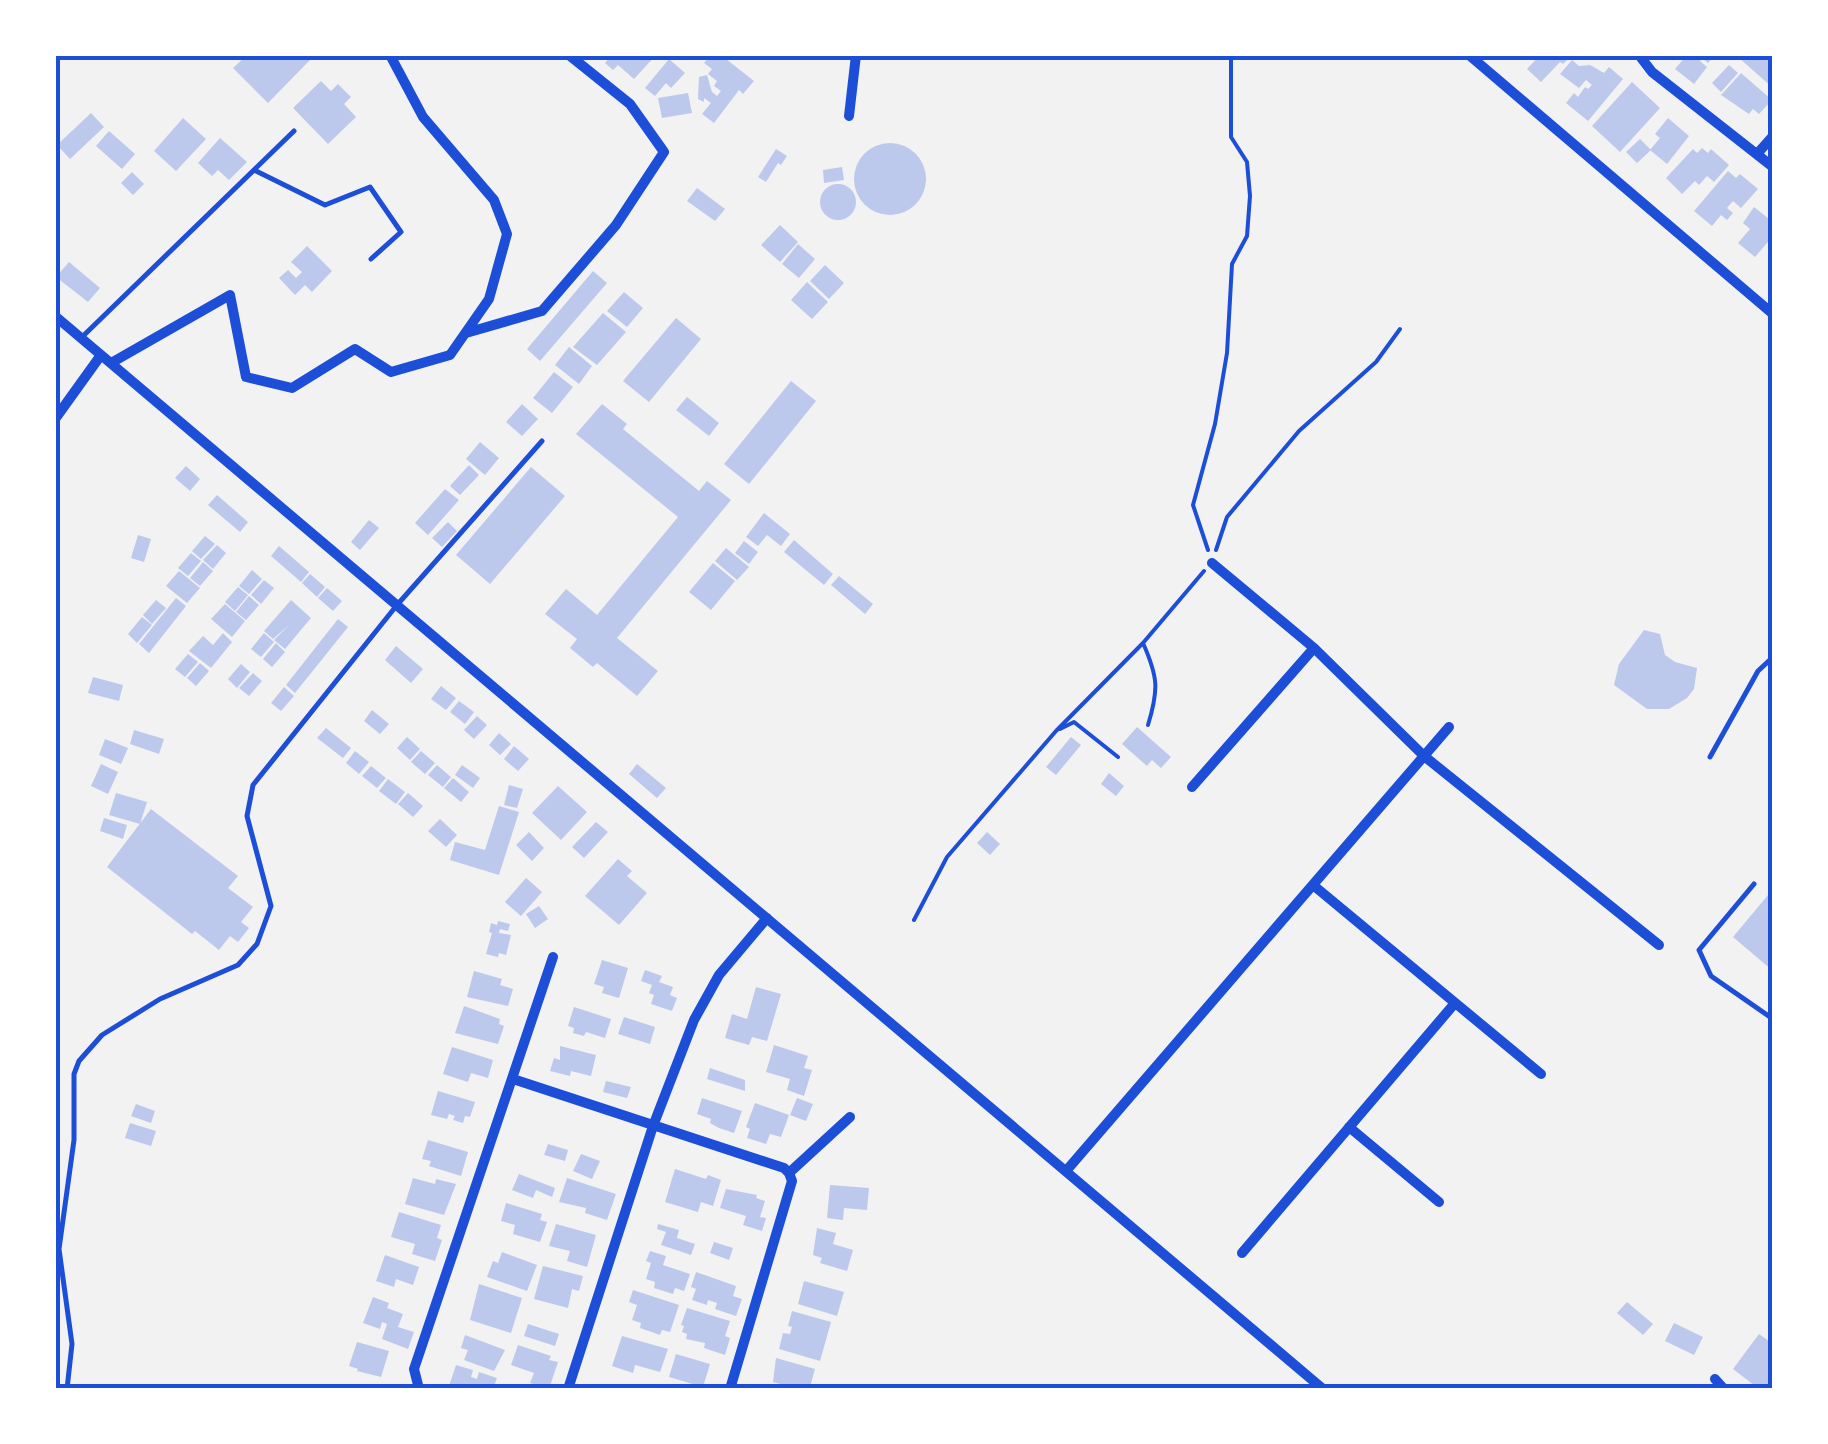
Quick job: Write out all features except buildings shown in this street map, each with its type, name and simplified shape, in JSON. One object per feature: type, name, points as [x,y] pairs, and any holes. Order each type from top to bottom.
[{"type":"street","points":[[111,363],[230,295],[246,377],[292,388],[355,348],[391,372],[450,356],[489,300],[507,234],[494,200],[423,117],[390,55]]},
{"type":"street","points":[[465,334],[542,311],[616,225],[664,152],[630,104],[569,55]]},
{"type":"street","points":[[849,116],[856,55]]},
{"type":"street","points":[[1469,55],[1773,314]]},
{"type":"street","points":[[1639,55],[1652,72],[1773,167]]},
{"type":"street","points":[[1757,154],[1773,136]]},
{"type":"street","points":[[55,316],[1323,1389]]},
{"type":"street","points":[[55,419],[101,354]]},
{"type":"street","points":[[1212,562],[1314,648],[1424,756],[1659,944]]},
{"type":"street","points":[[1192,787],[1314,648]]},
{"type":"street","points":[[1066,1171],[1449,727]]},
{"type":"street","points":[[1313,885],[1541,1074]]},
{"type":"street","points":[[568,1389],[653,1126],[694,1020],[719,975],[766,918]]},
{"type":"street","points":[[419,1389],[414,1369],[553,957]]},
{"type":"street","points":[[1242,1253],[1455,1003]]},
{"type":"street","points":[[512,1079],[784,1168],[789,1173],[792,1181],[730,1389]]},
{"type":"street","points":[[789,1173],[850,1117]]},
{"type":"street","points":[[1350,1127],[1439,1202]]},
{"type":"street","points":[[1715,1379],[1724,1389]]},
{"type":"lane","points":[[81,338],[294,131]]},
{"type":"lane","points":[[254,170],[325,205],[370,187],[401,232],[372,260]]},
{"type":"lane","points":[[67,1389],[72,1344],[60,1248],[74,1140],[74,1074],[78,1061],[102,1035],[125,1019],[238,965],[257,944],[271,906],[247,816],[253,785],[397,606],[542,441]]},
{"type":"lane","points":[[1710,757],[1758,671],[1773,657]]},
{"type":"lane","points":[[1754,884],[1699,950],[1710,976],[1773,1019]]},
{"type":"path","points":[[1212,562],[1192,505],[1215,424],[1227,353],[1232,264],[1247,236],[1250,196],[1247,162],[1232,137],[1230,55]]},
{"type":"path","points":[[914,920],[947,857],[1056,731],[1144,643],[1212,562],[1227,517],[1299,431],[1376,362],[1400,329]]},
{"type":"path","points":[[1144,643],[1157,674],[1156,700],[1148,725]]},
{"type":"path","points":[[1056,731],[1074,722],[1118,757]]}]
